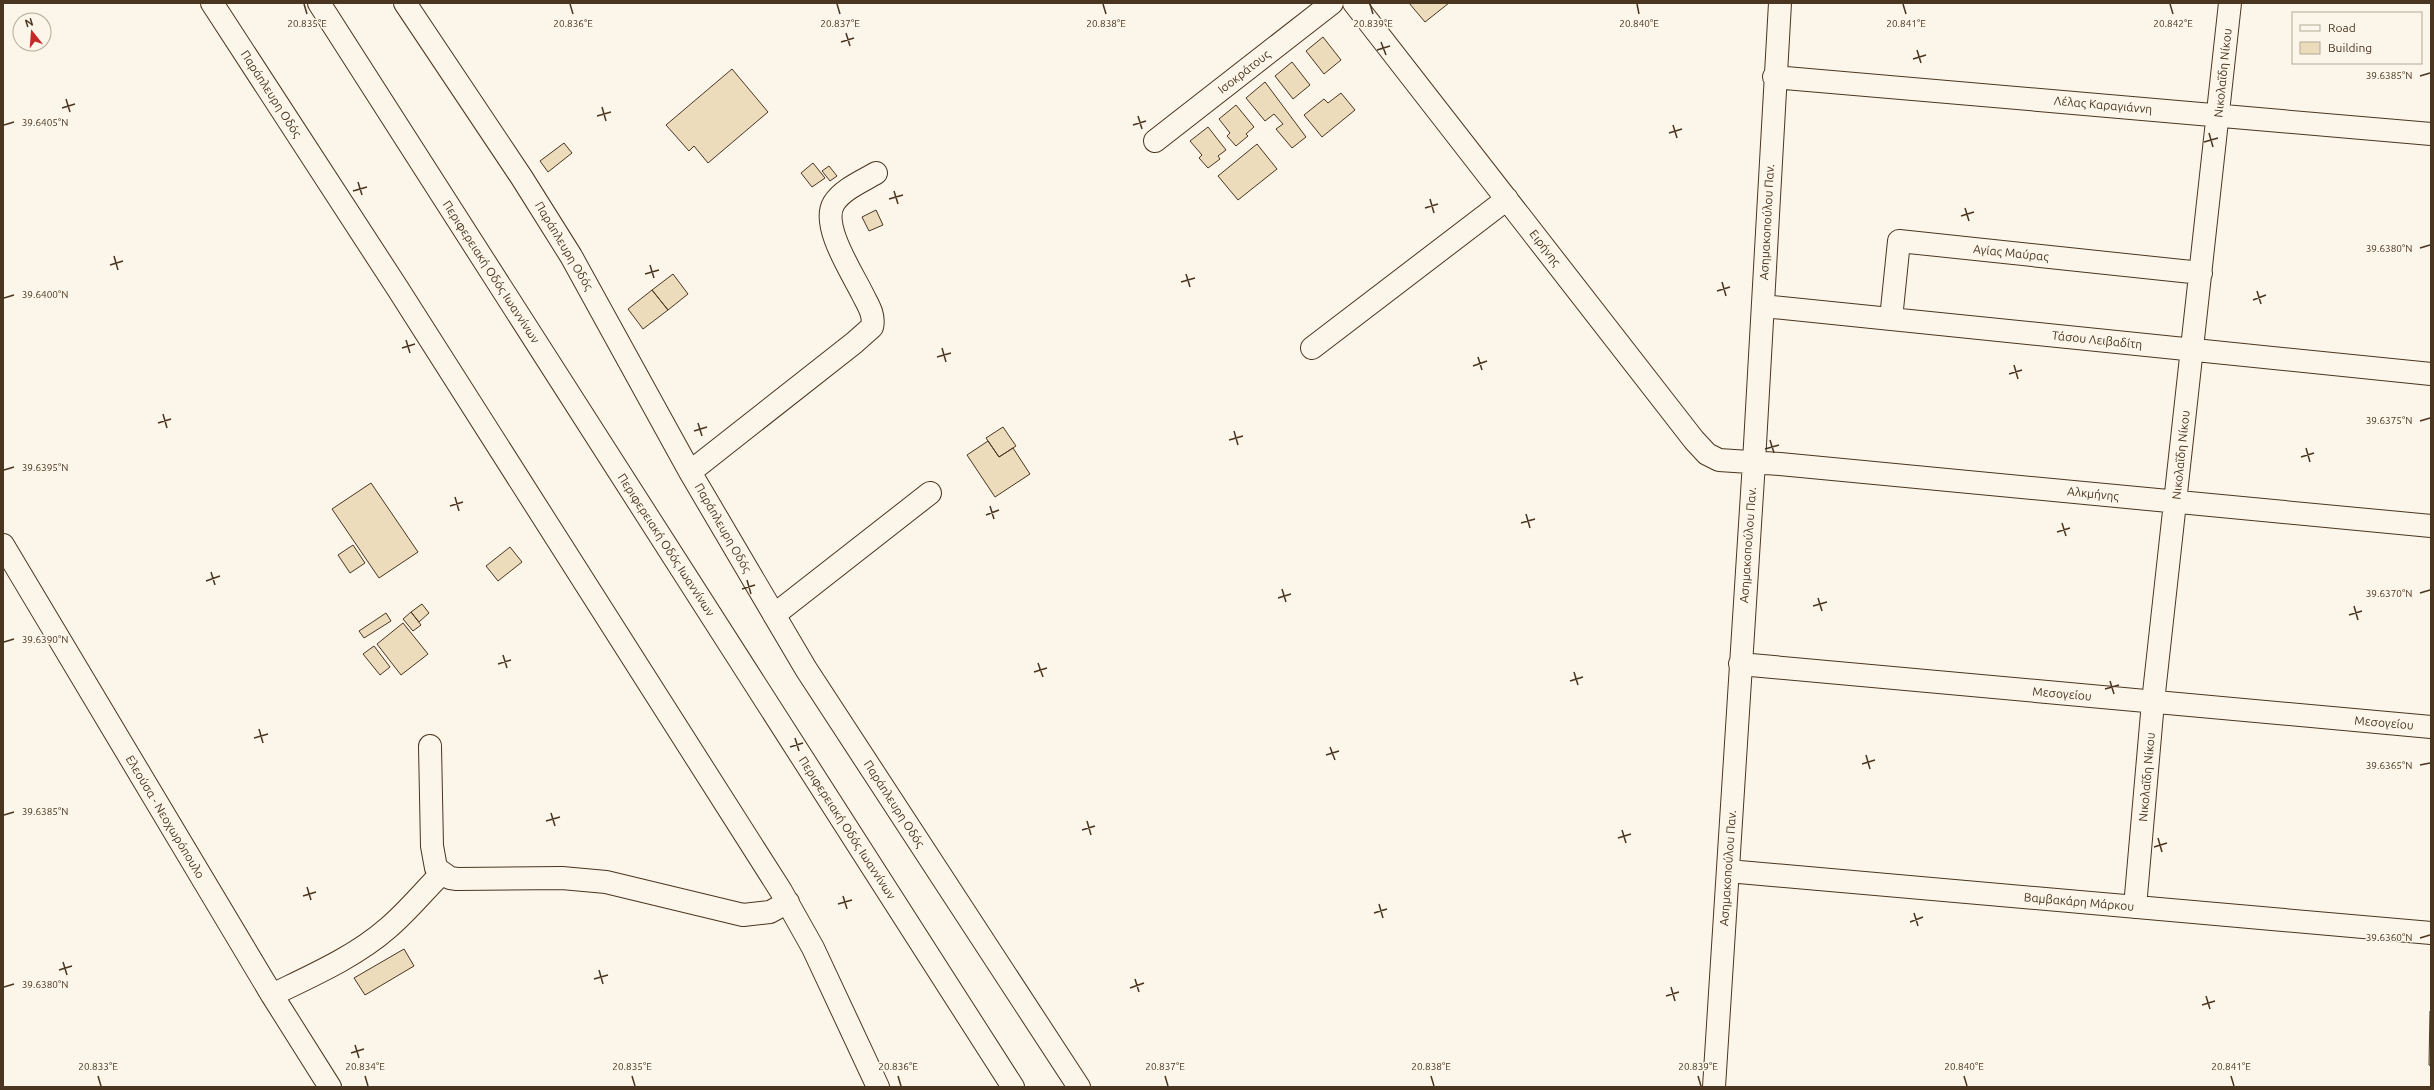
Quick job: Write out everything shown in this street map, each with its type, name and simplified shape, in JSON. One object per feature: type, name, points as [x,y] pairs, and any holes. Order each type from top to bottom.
[{"type":"main road","name":"Παράπλευρη Οδός","points":[[212,3],[419,322],[788,902],[813,948],[878,1087]]},
{"type":"main road","name":"Περιφερειακή Οδός Ιωαννίνων","points":[[319,3],[1013,1087]]},
{"type":"main road","name":"Παράπλευρη Οδός","points":[[405,3],[522,178],[571,256],[690,472],[774,615],[843,726],[1079,1087]]},
{"type":"main road","name":"Ισοκράτους","points":[[1155,141],[1332,3]]},
{"type":"main road","name":"Ειρήνης","points":[[1354,3],[1704,451],[1719,460],[1754,462]]},
{"type":"main road","name":"Ασημακοπούλου Παν.","points":[[1714,1087],[1754,462],[1774,77],[1780,3]]},
{"type":"main road","name":"Νικολαΐδη Νίκου","points":[[2135,907],[2153,702],[2230,3]]},
{"type":"main road","name":"Λέλας Καραγιάννη","points":[[1774,77],[2431,134]]},
{"type":"main road","points":[[690,472],[807,378],[854,343],[872,327],[871,312],[841,252],[830,220],[832,208],[836,200],[853,186],[876,173]]},
{"type":"main road","points":[[1312,348],[1506,199]]},
{"type":"main road","name":"Αγίας Μαύρας","points":[[1891,319],[1899,241],[2201,273]]},
{"type":"main road","name":"Τάσου Λειβαδίτη","points":[[1762,306],[2431,374]]},
{"type":"main road","name":"Αλκμήνης","points":[[1754,462],[2431,526]]},
{"type":"main road","points":[[774,615],[930,493]]},
{"type":"main road","name":"Ελεούσα - Νεοχωρόπουλο","points":[[3,545],[272,995],[330,1087]]},
{"type":"main road","name":"Μεσογείου","points":[[1740,664],[2431,727]]},
{"type":"main road","points":[[430,746],[432,846],[436,868],[450,878],[466,880],[545,878],[594,881],[743,915],[770,912],[788,902]]},
{"type":"main road","name":"Βαμβακάρη Μάρκου","points":[[1728,871],[2431,933]]},
{"type":"main road","points":[[272,995],[343,958],[389,928],[442,873]]},
{"type":"building","points":[[1409,3],[1449,3],[1425,22]]},
{"type":"building","points":[[1323,37],[1341,60],[1324,74],[1306,51]]},
{"type":"building","points":[[1292,62],[1310,85],[1293,99],[1275,76]]},
{"type":"building","points":[[732,69],[768,112],[708,163],[694,146],[689,151],[666,125]]},
{"type":"building","points":[[1265,82],[1306,137],[1292,148],[1276,129],[1283,124],[1274,114],[1265,121],[1246,98]]},
{"type":"building","points":[[1341,93],[1355,110],[1322,137],[1304,115],[1324,99],[1328,103]]},
{"type":"building","points":[[1236,105],[1254,127],[1246,134],[1248,136],[1236,146],[1227,136],[1230,133],[1219,119]]},
{"type":"building","points":[[1208,127],[1226,150],[1218,156],[1220,159],[1208,168],[1199,158],[1202,155],[1190,141]]},
{"type":"building","points":[[564,143],[572,153],[548,172],[540,161]]},
{"type":"building","points":[[1257,144],[1277,169],[1238,200],[1218,176]]},
{"type":"building","points":[[813,163],[825,178],[812,187],[801,173]]},
{"type":"building","points":[[829,166],[837,176],[830,181],[822,171]]},
{"type":"building","points":[[876,210],[883,225],[869,231],[862,217]]},
{"type":"building","points":[[673,274],[688,294],[668,310],[652,290]]},
{"type":"building","points":[[652,290],[668,310],[643,329],[628,309]]},
{"type":"building","points":[[1003,427],[1016,446],[999,457],[986,438]]},
{"type":"building","points":[[988,441],[999,457],[1013,448],[1030,474],[995,497],[967,455]]},
{"type":"building","points":[[371,483],[418,552],[379,578],[332,509]]},
{"type":"building","points":[[353,545],[365,563],[350,573],[338,555]]},
{"type":"building","points":[[510,547],[522,562],[498,581],[486,566]]},
{"type":"building","points":[[422,604],[429,613],[419,622],[411,612]]},
{"type":"building","points":[[411,612],[421,625],[413,631],[403,619]]},
{"type":"building","points":[[386,613],[391,621],[364,638],[359,631]]},
{"type":"building","points":[[403,623],[428,654],[401,675],[377,644]]},
{"type":"building","points":[[374,646],[390,667],[380,675],[363,654]]},
{"type":"building","points":[[404,949],[414,966],[365,995],[354,978]]},
{"type":"building","points":[[2431,1011],[2431,1066],[2429,1065]]}]
